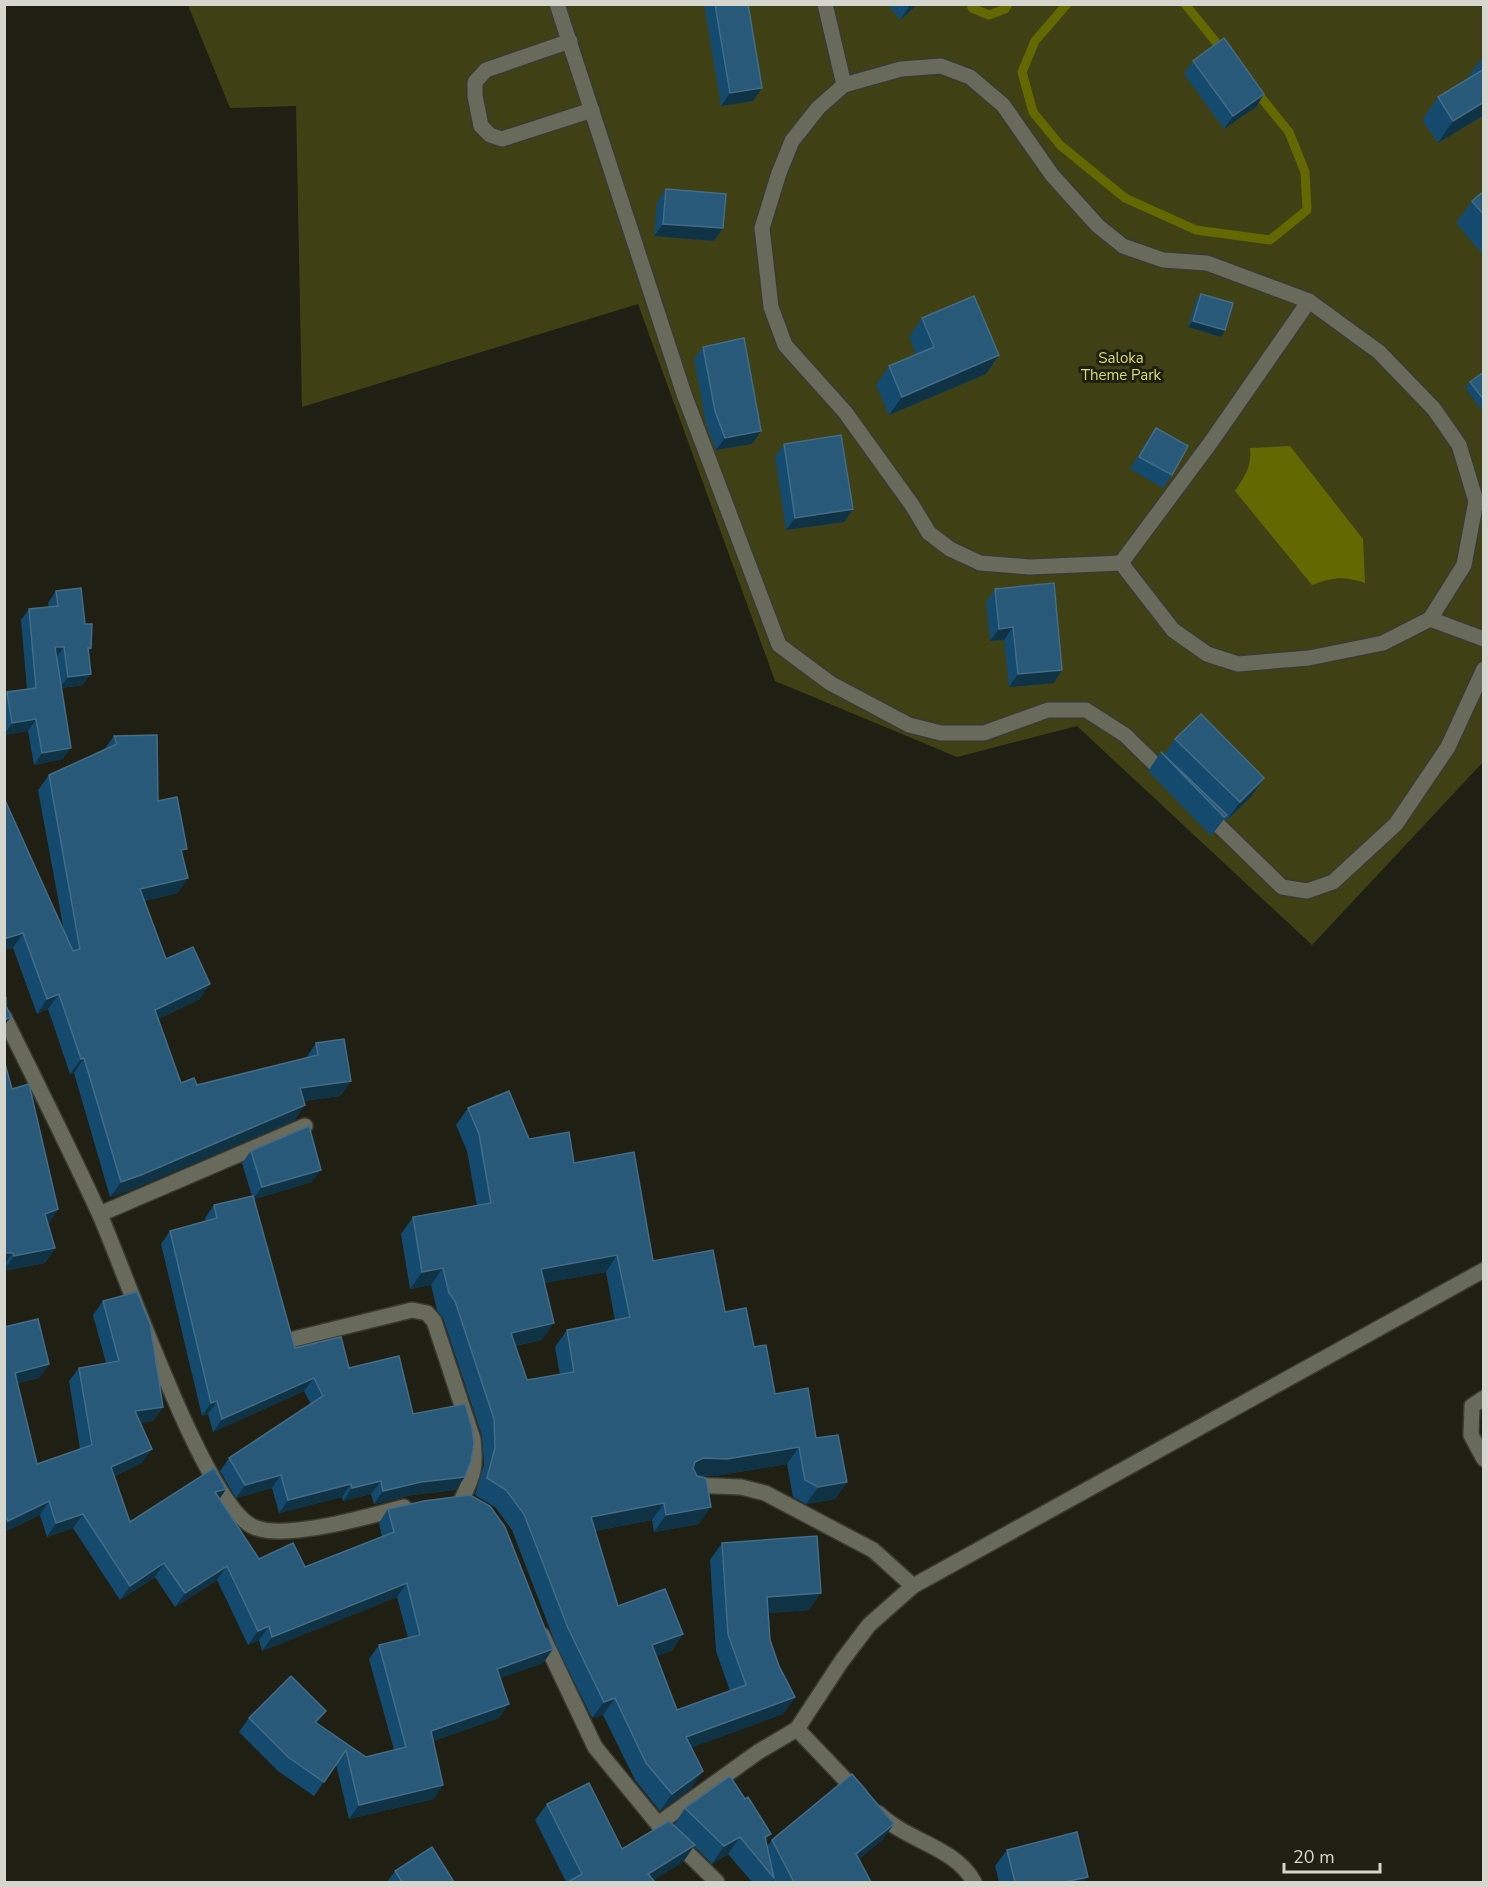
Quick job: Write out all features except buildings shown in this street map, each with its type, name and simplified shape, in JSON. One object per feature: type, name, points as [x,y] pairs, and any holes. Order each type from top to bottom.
[{"type":"street","points":[[557,4],[684,394],[779,645],[830,683],[909,725],[941,733],[984,733],[1048,710],[1086,710],[1125,735],[1282,887],[1307,891],[1333,882],[1396,824],[1448,747],[1484,669]]},
{"type":"street","points":[[825,4],[844,85]]},
{"type":"street","points":[[570,41],[486,70],[475,82],[475,96],[482,126],[490,135],[502,139],[592,110]]},
{"type":"street","points":[[941,66],[970,77],[1003,105],[1052,175],[1098,226],[1123,246],[1162,260],[1207,263],[1309,301],[1378,352],[1434,409],[1458,445],[1476,501],[1464,565],[1430,620],[1383,643],[1309,658],[1238,664],[1207,654],[1173,630],[1121,563],[1030,567],[980,563],[950,549],[929,533],[912,505],[844,412],[785,345],[771,307],[762,228],[779,173],[792,141],[818,108],[844,85],[902,69],[941,66]]},
{"type":"street","points":[[1121,563],[1204,452],[1309,301]]},
{"type":"street","points":[[1430,620],[1484,639]]},
{"type":"street","points":[[4,1017],[100,1214],[199,1454],[231,1508],[251,1527],[268,1532],[291,1532],[423,1504]]},
{"type":"street","points":[[100,1214],[305,1126]]},
{"type":"street","points":[[658,1824],[758,1752],[797,1729],[869,1625],[913,1586],[1484,1270]]},
{"type":"street","points":[[290,1341],[412,1310],[427,1313],[434,1321],[473,1439],[475,1460],[473,1476],[462,1499]]},
{"type":"street","points":[[1484,1398],[1472,1407],[1471,1435],[1484,1459]]},
{"type":"street","points":[[691,1485],[741,1487],[765,1493],[873,1550],[913,1586]]},
{"type":"street","points":[[443,1501],[462,1499],[479,1508]]},
{"type":"street","points":[[535,1618],[547,1649],[595,1747],[658,1824],[717,1882]]},
{"type":"street","points":[[797,1729],[891,1826],[949,1856],[968,1871],[974,1882]]},
{"type":"green space","name":"Saloka Theme Park","points":[[188,5],[1483,5],[1483,762],[1312,945],[1077,726],[957,757],[775,681],[638,304],[302,407],[296,106],[230,108]]},
{"type":"shaded area","points":[[1290,446],[1363,539],[1365,583],[1339,578],[1312,585],[1235,491],[1249,466],[1250,448]]},
{"type":"waterway","points":[[971,4],[972,8],[989,15],[1005,9],[1008,4]]},
{"type":"waterway","points":[[1067,4],[1035,41],[1022,72],[1033,112],[1060,145],[1125,198],[1196,230],[1270,240],[1307,210],[1305,172],[1289,132],[1255,90]]},
{"type":"waterway","points":[[1185,4],[1224,52]]}]
